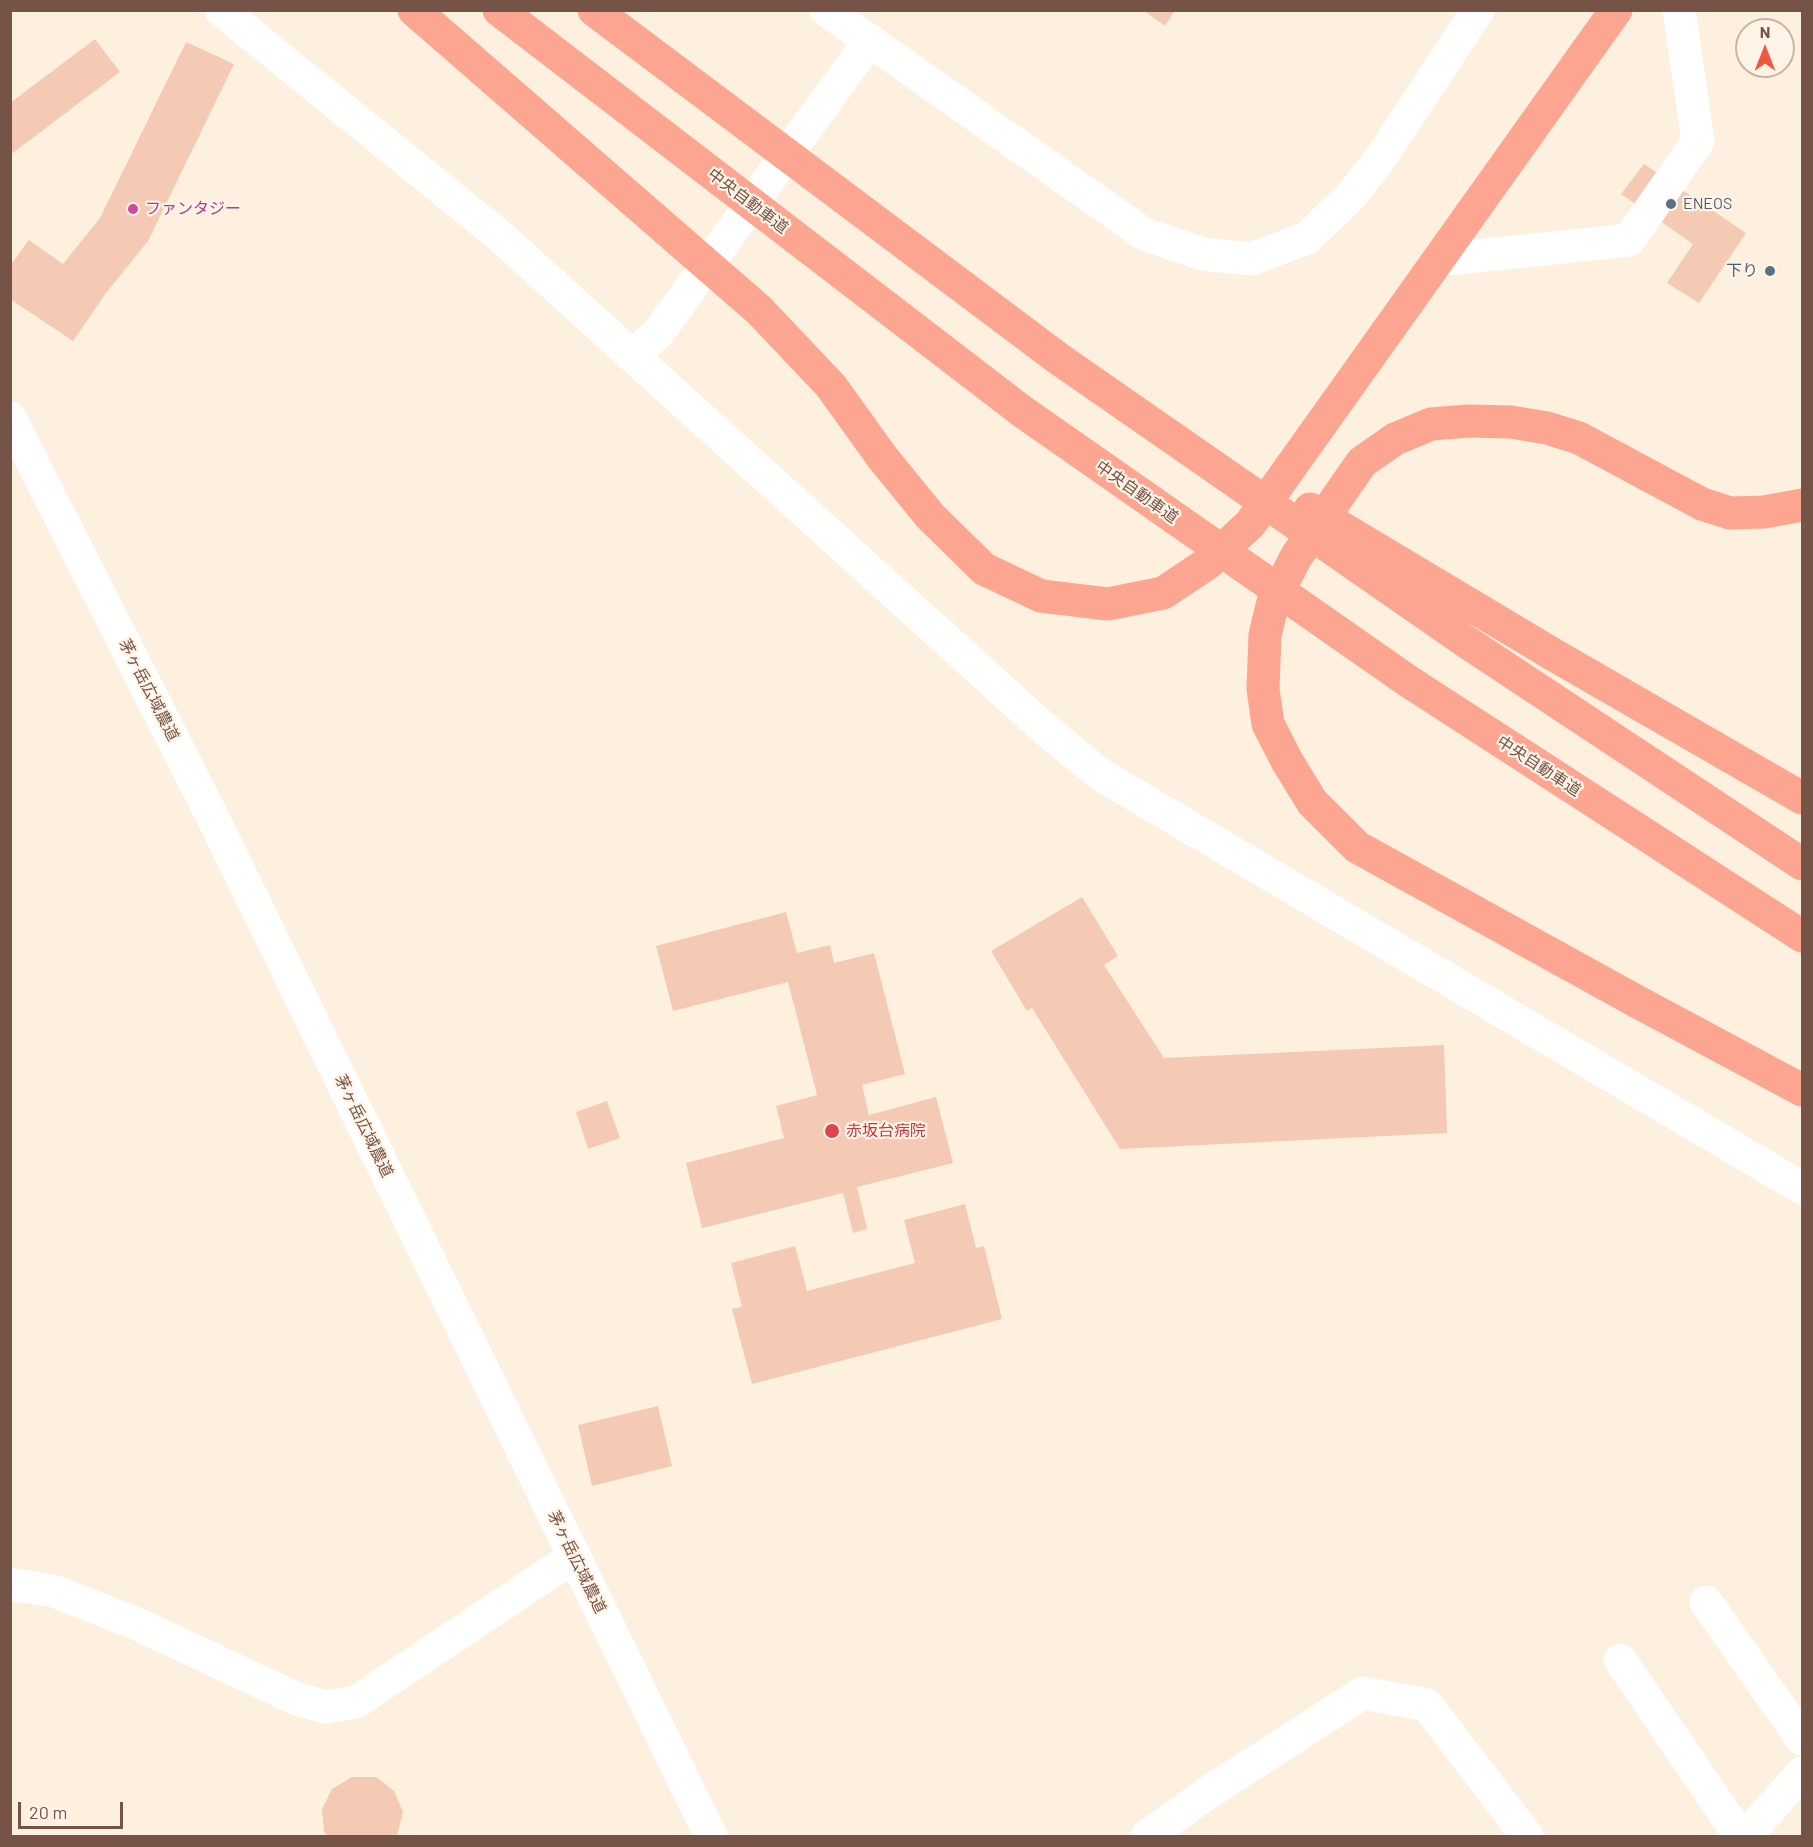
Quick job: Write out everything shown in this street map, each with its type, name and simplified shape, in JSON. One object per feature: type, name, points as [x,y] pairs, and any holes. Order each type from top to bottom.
[{"type":"highway","points":[[414,10],[759,310],[831,386],[882,457],[930,516],[984,569],[1041,596],[1108,604],[1163,593],[1208,563],[1250,524],[1616,10]]},
{"type":"highway","name":"中央自動車道","points":[[498,10],[1023,412],[1408,681],[1803,936]]},
{"type":"highway","points":[[594,10],[1059,359],[1465,641],[1803,864]]},
{"type":"highway","points":[[1059,359],[1554,655],[1803,798]]},
{"type":"highway","points":[[1803,505],[1764,512],[1730,513],[1702,504],[1579,438],[1547,428],[1511,422],[1468,421],[1431,424],[1395,439],[1362,462],[1296,557],[1273,602],[1265,635],[1263,689],[1268,724],[1287,761],[1312,802],[1357,847],[1803,1090]]},
{"type":"street","points":[[221,10],[501,237],[1046,730],[1101,775],[1803,1188]]},
{"type":"street","points":[[826,10],[1144,234],[1203,254],[1251,259],[1307,238],[1351,196],[1382,156],[1478,10]]},
{"type":"street","points":[[1438,260],[1629,240],[1698,141],[1679,10]]},
{"type":"street","points":[[632,356],[658,333],[870,40]]},
{"type":"street","name":"茅ヶ岳広域農道","points":[[10,418],[205,801],[711,1836]]},
{"type":"street","points":[[10,1584],[54,1591],[137,1624],[297,1700],[326,1707],[356,1702],[575,1557]]},
{"type":"street","points":[[1706,1602],[1803,1739]]},
{"type":"street","points":[[1620,1660],[1740,1836]]},
{"type":"street","points":[[1147,1836],[1212,1790],[1363,1693],[1427,1705],[1527,1836]]},
{"type":"street","points":[[1746,1836],[1803,1773]]},
{"type":"building","points":[[1143,10],[1175,10],[1165,26]]},
{"type":"building","points":[[95,39],[120,72],[10,155],[10,103]]},
{"type":"building","points":[[186,42],[234,64],[148,241],[106,293],[73,341],[10,299],[10,266],[29,240],[63,264],[100,218]]},
{"type":"building","points":[[1644,164],[1746,233],[1699,303],[1667,283],[1693,244],[1621,194]]},
{"type":"building","points":[[1082,897],[1118,956],[1104,965],[1164,1058],[1444,1045],[1447,1133],[1120,1149],[1032,1008],[1027,1011],[991,951]]},
{"type":"building","points":[[786,912],[797,953],[830,945],[834,963],[874,953],[905,1074],[862,1085],[869,1115],[936,1097],[953,1163],[857,1187],[867,1229],[853,1233],[843,1193],[702,1228],[686,1163],[784,1138],[776,1106],[817,1095],[788,982],[673,1011],[656,946]]},
{"type":"building","points":[[607,1101],[620,1138],[588,1149],[576,1112]]},
{"type":"building","points":[[965,1204],[976,1248],[984,1246],[1002,1319],[752,1384],[732,1309],[742,1307],[731,1263],[795,1246],[807,1291],[915,1263],[904,1220]]},
{"type":"building","points":[[658,1406],[672,1466],[592,1486],[578,1425]]},
{"type":"building","points":[[352,1777],[376,1777],[394,1791],[403,1812],[397,1836],[328,1836],[324,1832],[322,1809],[332,1789]]},
{"type":"place","name":"ENEOS","points":[[1671,204]]},
{"type":"place","name":"ファンタジー","points":[[133,209]]},
{"type":"place","name":"下り","points":[[1770,271]]},
{"type":"place","name":"赤坂台病院","points":[[832,1131]]}]
